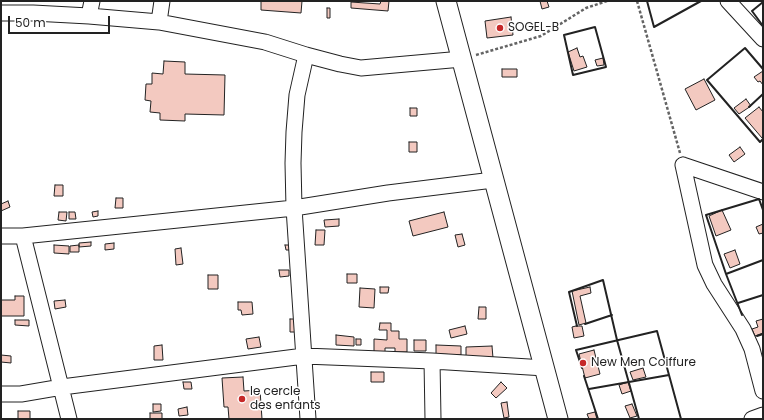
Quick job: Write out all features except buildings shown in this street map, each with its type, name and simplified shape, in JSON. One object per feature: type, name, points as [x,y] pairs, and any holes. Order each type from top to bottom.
[{"type":"main road","points":[[446,1],[558,419]]},
{"type":"street","points":[[89,16],[92,1]]},
{"type":"street","points":[[159,22],[162,1]]},
{"type":"street","points":[[736,3],[763,39]]},
{"type":"street","points":[[1,13],[89,16],[159,22],[266,42],[306,55],[361,68],[462,59]]},
{"type":"street","points":[[306,55],[297,95],[294,132],[294,208],[308,419]]},
{"type":"street","points":[[683,165],[763,192]]},
{"type":"street","points":[[683,165],[705,265],[714,284],[742,329],[752,349],[763,391]]},
{"type":"street","points":[[1,236],[23,236],[294,208],[396,192],[494,180]]},
{"type":"street","points":[[23,236],[70,419]]},
{"type":"street","points":[[1,394],[21,394],[62,387],[304,356],[432,361],[545,368]]},
{"type":"street","points":[[432,361],[433,419]]},
{"type":"street","points":[[752,419],[763,415]]},
{"type":"path","points":[[462,59],[541,36],[586,8],[607,1]]},
{"type":"path","points":[[638,1],[683,165]]},
{"type":"wall","points":[[647,1],[654,27],[701,1]]},
{"type":"wall","points":[[763,2],[752,11],[763,26]]},
{"type":"wall","points":[[595,27],[606,67],[573,75],[564,35],[595,27]]},
{"type":"wall","points":[[763,69],[745,48],[707,80],[760,142],[763,139]]},
{"type":"wall","points":[[749,107],[763,94]]},
{"type":"wall","points":[[763,210],[759,199],[706,215],[726,274],[763,260]]},
{"type":"wall","points":[[726,274],[742,315]]},
{"type":"wall","points":[[577,326],[569,292],[603,280],[617,340],[639,419]]},
{"type":"wall","points":[[738,303],[763,295]]},
{"type":"wall","points":[[585,324],[612,315]]},
{"type":"wall","points":[[582,368],[576,350],[657,331],[681,419]]},
{"type":"wall","points":[[757,336],[763,334]]},
{"type":"wall","points":[[589,389],[669,375]]},
{"type":"wall","points":[[584,376],[598,419]]},
{"type":"place","name":"SOGEL-B","points":[[500,28]]},
{"type":"place","name":"New Men Coiffure","points":[[583,363]]},
{"type":"place","name":"le cercle des enfants","points":[[242,399]]}]
